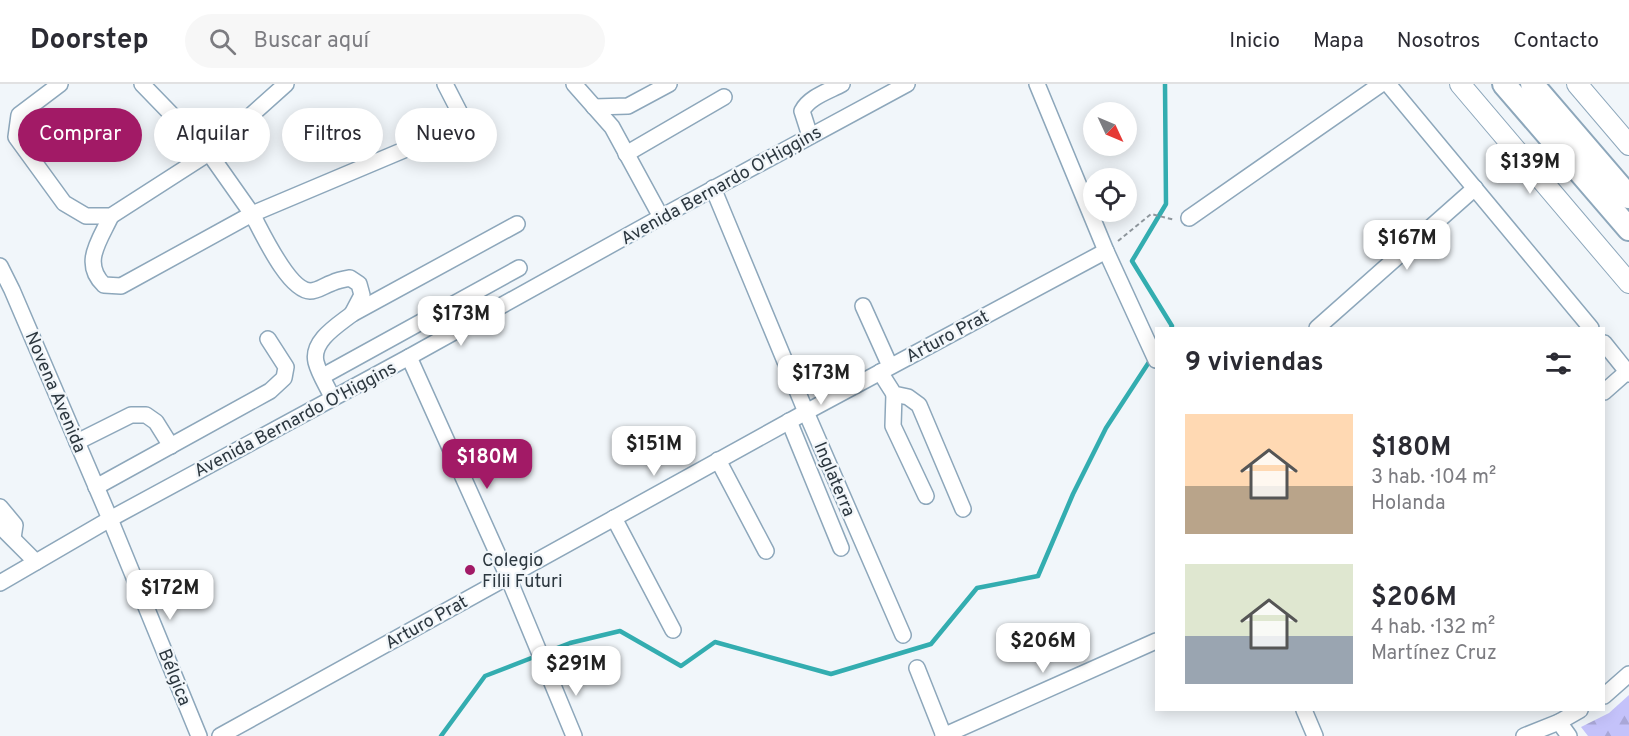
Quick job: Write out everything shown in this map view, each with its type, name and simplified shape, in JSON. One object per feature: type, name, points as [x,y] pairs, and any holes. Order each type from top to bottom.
[{"type":"highway","points":[[1504,84],[1629,229]]},
{"type":"highway","points":[[1532,84],[1629,197]]},
{"type":"main road","points":[[1460,84],[1629,283]]},
{"type":"main road","points":[[1577,84],[1629,145]]},
{"type":"street","points":[[60,84],[19,115],[16,137],[64,203],[86,216],[111,216],[195,162]]},
{"type":"street","points":[[142,84],[165,108]]},
{"type":"street","points":[[259,108],[286,84]]},
{"type":"street","points":[[111,216],[92,258],[97,279],[104,285],[121,286],[252,213],[456,128],[462,117],[446,84]]},
{"type":"street","points":[[574,84],[612,127],[661,217]]},
{"type":"street","points":[[594,106],[628,106],[669,84]]},
{"type":"street","points":[[810,136],[802,111],[805,106],[842,84]]},
{"type":"street","name":"Avenida Bernardo O'Higgins","points":[[0,583],[110,519],[907,84]]},
{"type":"street","points":[[1037,84],[1106,251],[1155,358]]},
{"type":"street","points":[[1181,219],[1381,84]]},
{"type":"street","points":[[1388,84],[1590,327]]},
{"type":"street","points":[[626,154],[724,98]]},
{"type":"street","points":[[215,162],[252,213],[283,270],[296,284],[307,291],[315,291],[333,282],[350,278],[359,284],[362,295],[352,314]]},
{"type":"street","name":"Inglaterra","points":[[713,188],[806,412],[903,635]]},
{"type":"street","points":[[1318,327],[1475,188]]},
{"type":"street","points":[[333,397],[316,361],[317,348],[329,333],[352,314],[517,224]]},
{"type":"street","name":"Arturo Prat","points":[[220,736],[789,421],[1106,251]]},
{"type":"street","name":"Novena Avenida","points":[[0,266],[110,519]]},
{"type":"street","points":[[323,376],[519,268]]},
{"type":"street","points":[[863,306],[894,394],[893,426],[926,496]]},
{"type":"street","points":[[96,487],[270,392],[284,378],[286,367],[268,339]]},
{"type":"street","points":[[1605,344],[1628,372],[1605,391]]},
{"type":"street","points":[[409,357],[508,576],[574,736]]},
{"type":"street","points":[[894,394],[908,398],[919,405],[963,509]]},
{"type":"street","points":[[77,442],[131,415],[146,415],[156,422],[171,446]]},
{"type":"street","points":[[789,421],[841,548]]},
{"type":"street","points":[[718,460],[766,551]]},
{"type":"street","points":[[0,507],[15,525],[13,538]]},
{"type":"street","points":[[614,518],[674,630]]},
{"type":"street","name":"Bélgica","points":[[110,519],[199,736]]},
{"type":"street","points":[[0,526],[36,562]]},
{"type":"street","points":[[917,668],[944,736],[1155,641]]},
{"type":"street","points":[[1605,695],[1629,674]]},
{"type":"street","points":[[1304,711],[1315,736]]},
{"type":"street","points":[[1524,736],[1559,722],[1578,711]]},
{"type":"street","points":[[1559,722],[1569,736]]},
{"type":"path","points":[[1106,251],[1151,214],[1181,219]]},
{"type":"green space","points":[[1629,695],[1629,736],[1588,736],[1581,727],[1609,713]]},
{"type":"waterway","points":[[1165,84],[1166,204],[1132,261],[1172,327]]},
{"type":"waterway","points":[[441,736],[485,676],[570,643],[620,631],[681,666],[715,642],[831,674],[931,644],[977,588],[1038,576],[1073,494],[1106,428],[1151,359]]},
{"type":"place","name":"Colegio Filii Futuri","points":[[470,570]]}]
